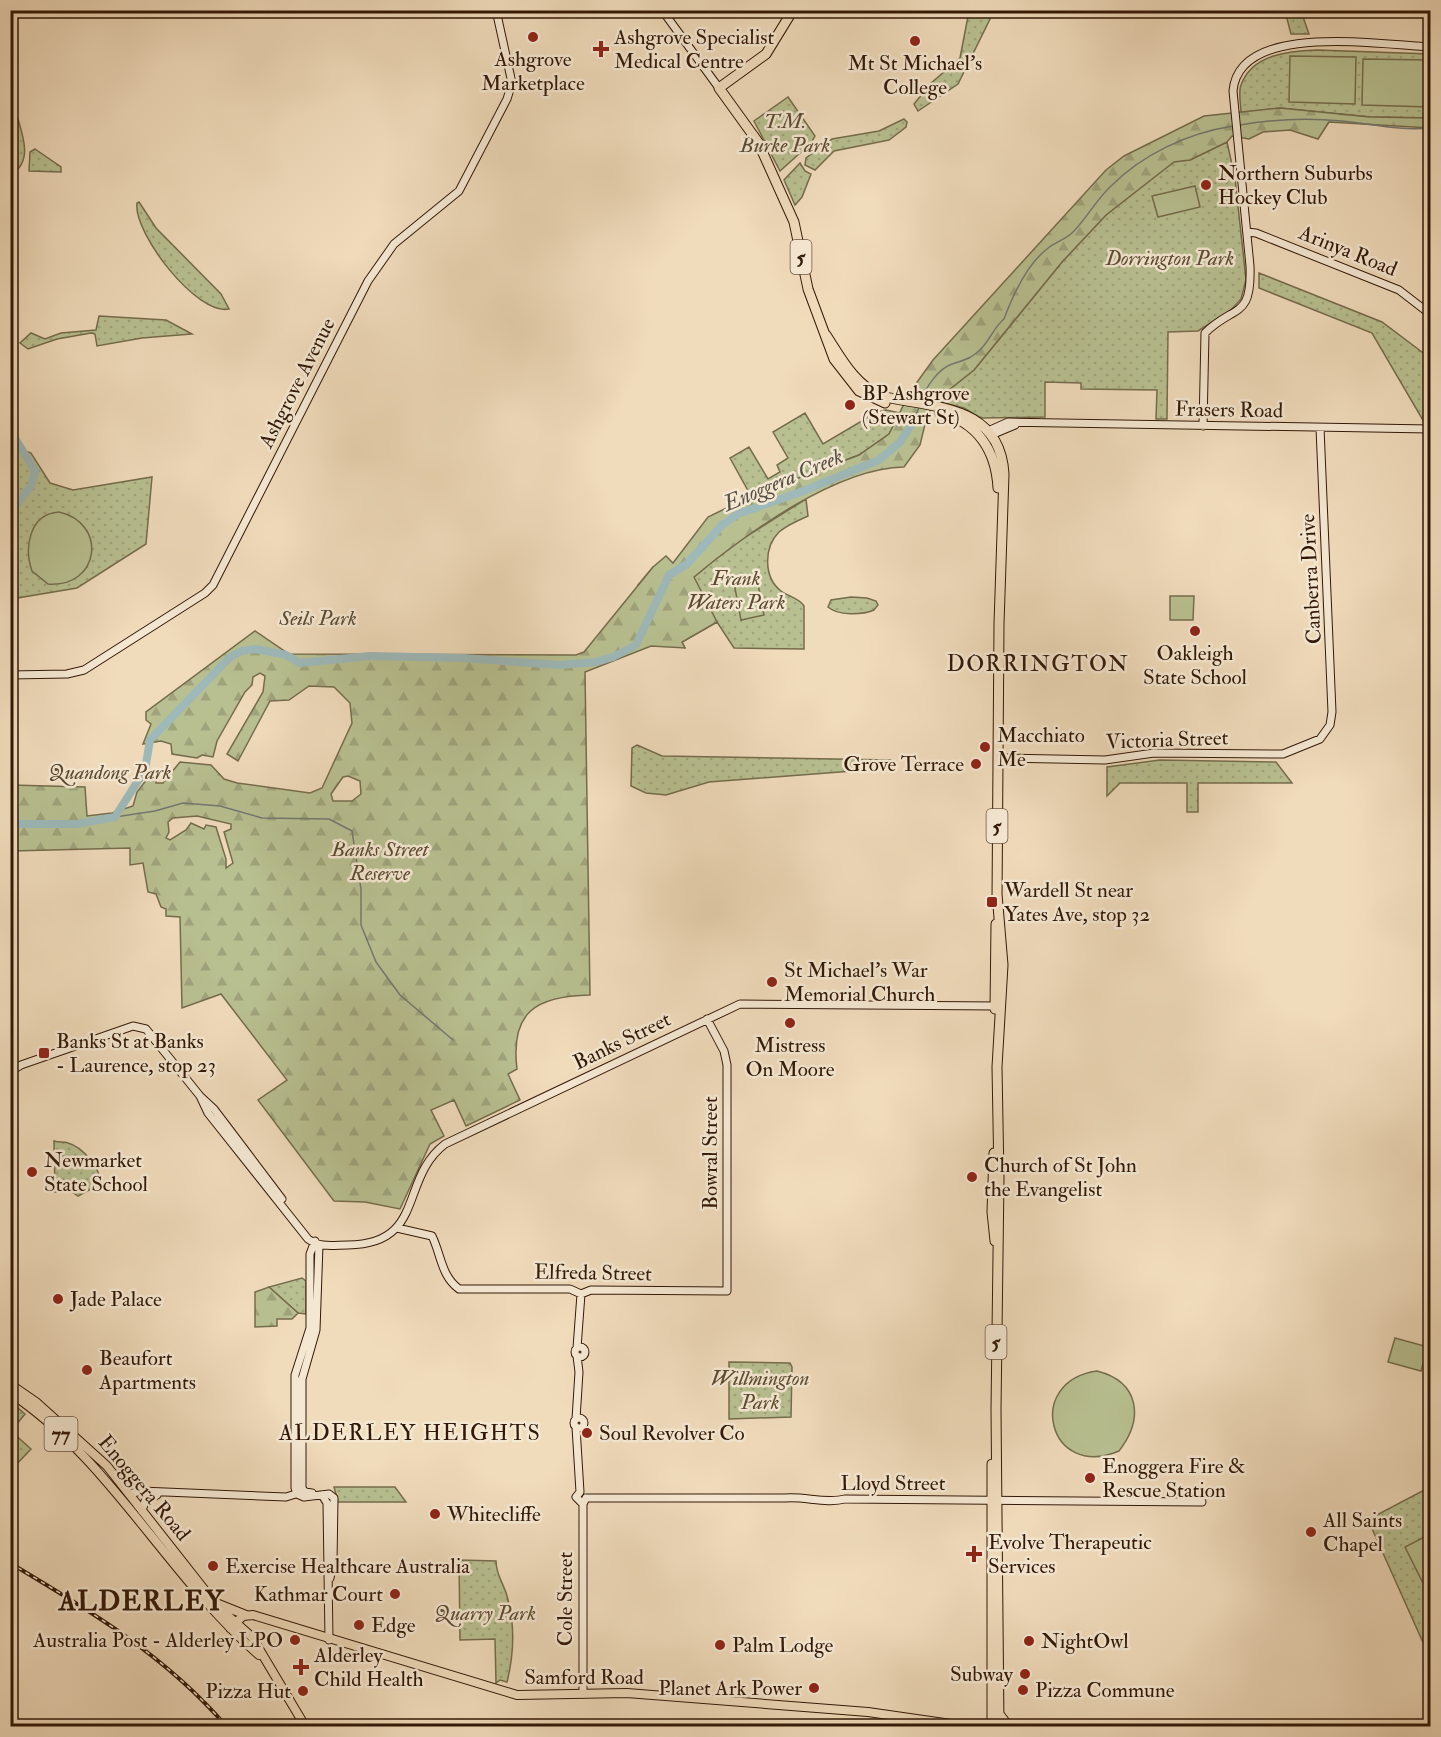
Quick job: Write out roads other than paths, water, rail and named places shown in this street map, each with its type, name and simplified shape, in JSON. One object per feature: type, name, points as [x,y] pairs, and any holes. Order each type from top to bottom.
[{"type":"highway","points":[[719,88],[766,54],[793,10]]},
{"type":"highway","name":"5","points":[[719,88],[760,146],[794,222],[806,283],[826,335],[849,377],[875,393],[902,403],[973,418],[999,451],[1004,474],[1001,505],[998,758],[998,894],[1002,937],[998,1003],[997,1140],[992,1186],[993,1232],[997,1252],[992,1726]]},
{"type":"highway","name":"5","points":[[938,410],[987,435],[995,464],[1001,505]]},
{"type":"highway","name":"5","points":[[995,1500],[999,1726]]},
{"type":"highway","points":[[999,1714],[1008,1726]]},
{"type":"main road","name":"Enoggera Road","points":[[10,1384],[47,1411],[96,1455],[115,1476],[215,1603],[237,1622],[305,1726]]},
{"type":"main road","name":"Enoggera Road","points":[[10,1393],[59,1432],[106,1482],[209,1607],[237,1622]]},
{"type":"main road","points":[[106,1482],[115,1476]]},
{"type":"main road","points":[[126,1505],[131,1497]]},
{"type":"main road","name":"Samford Road","points":[[237,1622],[266,1622],[509,1694],[662,1696],[868,1712],[965,1726]]},
{"type":"main road","name":"Samford Road","points":[[911,1718],[930,1726]]},
{"type":"street","name":"Ashgrove Avenue","points":[[10,675],[67,674],[84,670],[206,593],[213,585],[368,281],[394,244],[459,191],[507,99],[512,83],[496,10]]},
{"type":"street","points":[[662,10],[719,88]]},
{"type":"street","points":[[1203,426],[1204,337],[1207,330],[1242,309],[1251,278],[1234,79],[1245,63],[1278,46],[1313,42],[1431,47]]},
{"type":"street","name":"Arinya Road","points":[[1247,232],[1256,233],[1399,290],[1431,314]]},
{"type":"street","points":[[973,418],[984,422],[1012,424]]},
{"type":"street","points":[[999,451],[1002,433],[1012,424]]},
{"type":"street","name":"Frasers Road","points":[[987,435],[1012,424],[1431,429]]},
{"type":"street","name":"Canberra Drive","points":[[1320,428],[1332,682],[1332,717],[1328,728]]},
{"type":"street","name":"Victoria Street","points":[[998,758],[1105,760],[1154,753],[1283,754],[1317,742],[1328,728]]},
{"type":"street","name":"Banks Street","points":[[397,1228],[429,1161],[445,1144],[747,1002],[998,1003]]},
{"type":"street","name":"Bowral Street","points":[[707,1019],[724,1052],[727,1065],[728,1291]]},
{"type":"street","points":[[10,1072],[27,1063],[137,1026],[152,1035],[200,1096],[208,1113],[316,1242],[346,1245],[374,1243],[387,1238],[397,1228]]},
{"type":"street","name":"Elfreda Street","points":[[397,1228],[432,1236],[443,1268],[452,1284],[459,1289],[570,1289],[581,1294],[591,1290],[728,1291]]},
{"type":"street","points":[[302,1493],[295,1375],[310,1328],[316,1242]]},
{"type":"street","points":[[581,1294],[579,1444],[580,1492],[584,1501]]},
{"type":"street","points":[[131,1497],[159,1494],[288,1497],[302,1493],[331,1494],[334,1500],[329,1640]]},
{"type":"street","points":[[142,1511],[150,1495]]},
{"type":"street","name":"Lloyd Street","points":[[584,1501],[798,1496],[836,1501],[845,1499],[1202,1502]]},
{"type":"street","name":"Cole Street","points":[[583,1694],[584,1501]]},
{"type":"waterway","name":"Enoggera Creek","points":[[1240,125],[1278,120],[1316,120],[1397,128],[1430,128]]},
{"type":"waterway","name":"Enoggera Creek","points":[[921,400],[930,384],[942,370],[970,357],[981,349],[1004,319],[1016,290],[1033,263],[1050,247],[1073,232],[1106,191],[1124,175],[1137,164],[1167,147],[1199,134],[1233,126]]},
{"type":"waterway","name":"Enoggera Creek","points":[[914,421],[919,407]]},
{"type":"waterway","name":"Enoggera Creek","points":[[10,824],[77,824],[115,817],[145,770],[150,740],[230,657],[242,651],[256,649],[286,655],[300,663],[370,656],[464,658],[559,665],[596,662],[613,657],[636,645],[669,575],[687,564],[722,525],[738,514],[798,493],[879,460],[900,442],[914,421]]},
{"type":"waterway","name":"Enoggera Creek","points":[[10,430],[35,471],[32,484],[10,514]]},
{"type":"waterway","points":[[115,817],[155,811],[183,803],[220,806],[262,818],[329,819],[352,831],[361,889],[361,925],[376,962],[400,995],[453,1040]]},
{"type":"railway","points":[[10,1563],[69,1598],[152,1656],[203,1701],[226,1726]]},
{"type":"place","name":"Ashgrove Marketplace","points":[[533,37]]},
{"type":"place","name":"Mt St Michael's College","points":[[915,41]]},
{"type":"place","name":"Ashgrove Specialist Medical Centre","points":[[601,49]]},
{"type":"place","name":"Northern Suburbs Hockey Club","points":[[1206,185]]},
{"type":"place","name":"BP Ashgrove (Stewart St)","points":[[850,405]]},
{"type":"place","name":"Oakleigh State School","points":[[1195,631]]},
{"type":"place","name":"Macchiato Me","points":[[985,747]]},
{"type":"place","name":"Grove Terrace","points":[[976,764]]},
{"type":"place","name":"Wardell St near Yates Ave, stop 32","points":[[992,902]]},
{"type":"place","name":"St Michael's War Memorial Church","points":[[772,982]]},
{"type":"place","name":"Mistress On Moore","points":[[790,1023]]},
{"type":"place","name":"Banks St at Banks - Laurence, stop 23","points":[[44,1053]]},
{"type":"place","name":"Newmarket State School","points":[[32,1172]]},
{"type":"place","name":"Church of St John the Evangelist","points":[[972,1177]]},
{"type":"place","name":"Jade Palace","points":[[58,1299]]},
{"type":"place","name":"Beaufort Apartments","points":[[87,1370]]},
{"type":"place","name":"Soul Revolver Co","points":[[587,1433]]},
{"type":"place","name":"Enoggera Fire & Rescue Station","points":[[1090,1478]]},
{"type":"place","name":"Whitecliffe","points":[[435,1514]]},
{"type":"place","name":"All Saints Chapel","points":[[1311,1532]]},
{"type":"place","name":"Evolve Therapeutic Services","points":[[974,1554]]},
{"type":"place","name":"Exercise Healthcare Australia","points":[[213,1566]]},
{"type":"place","name":"Kathmar Court","points":[[395,1594]]},
{"type":"place","name":"Edge","points":[[359,1625]]},
{"type":"place","name":"Australia Post - Alderley LPO","points":[[295,1640]]},
{"type":"place","name":"NightOwl","points":[[1029,1641]]},
{"type":"place","name":"Palm Lodge","points":[[720,1645]]},
{"type":"place","name":"Alderley Child Health","points":[[301,1667]]},
{"type":"place","name":"Subway","points":[[1025,1674]]},
{"type":"place","name":"Planet Ark Power","points":[[814,1688]]},
{"type":"place","name":"Pizza Commune","points":[[1023,1690]]},
{"type":"place","name":"Pizza Hut","points":[[303,1691]]},
{"type":"district","name":"DORRINGTON","points":[[1038,664]]},
{"type":"district","name":"ALDERLEY HEIGHTS","points":[[410,1433]]},
{"type":"district","name":"ALDERLEY","points":[[142,1601]]},
{"type":"park label","name":"T.M. Burke Park","points":[[785,133]]},
{"type":"park label","name":"Dorrington Park","points":[[1170,258]]},
{"type":"park label","name":"Frank Waters Park","points":[[736,590]]},
{"type":"park label","name":"Seils Park","points":[[318,618]]},
{"type":"park label","name":"Quandong Park","points":[[110,772]]},
{"type":"park label","name":"Banks Street Reserve","points":[[380,861]]},
{"type":"park label","name":"Willmington Park","points":[[760,1390]]},
{"type":"park label","name":"Quarry Park","points":[[485,1613]]}]
